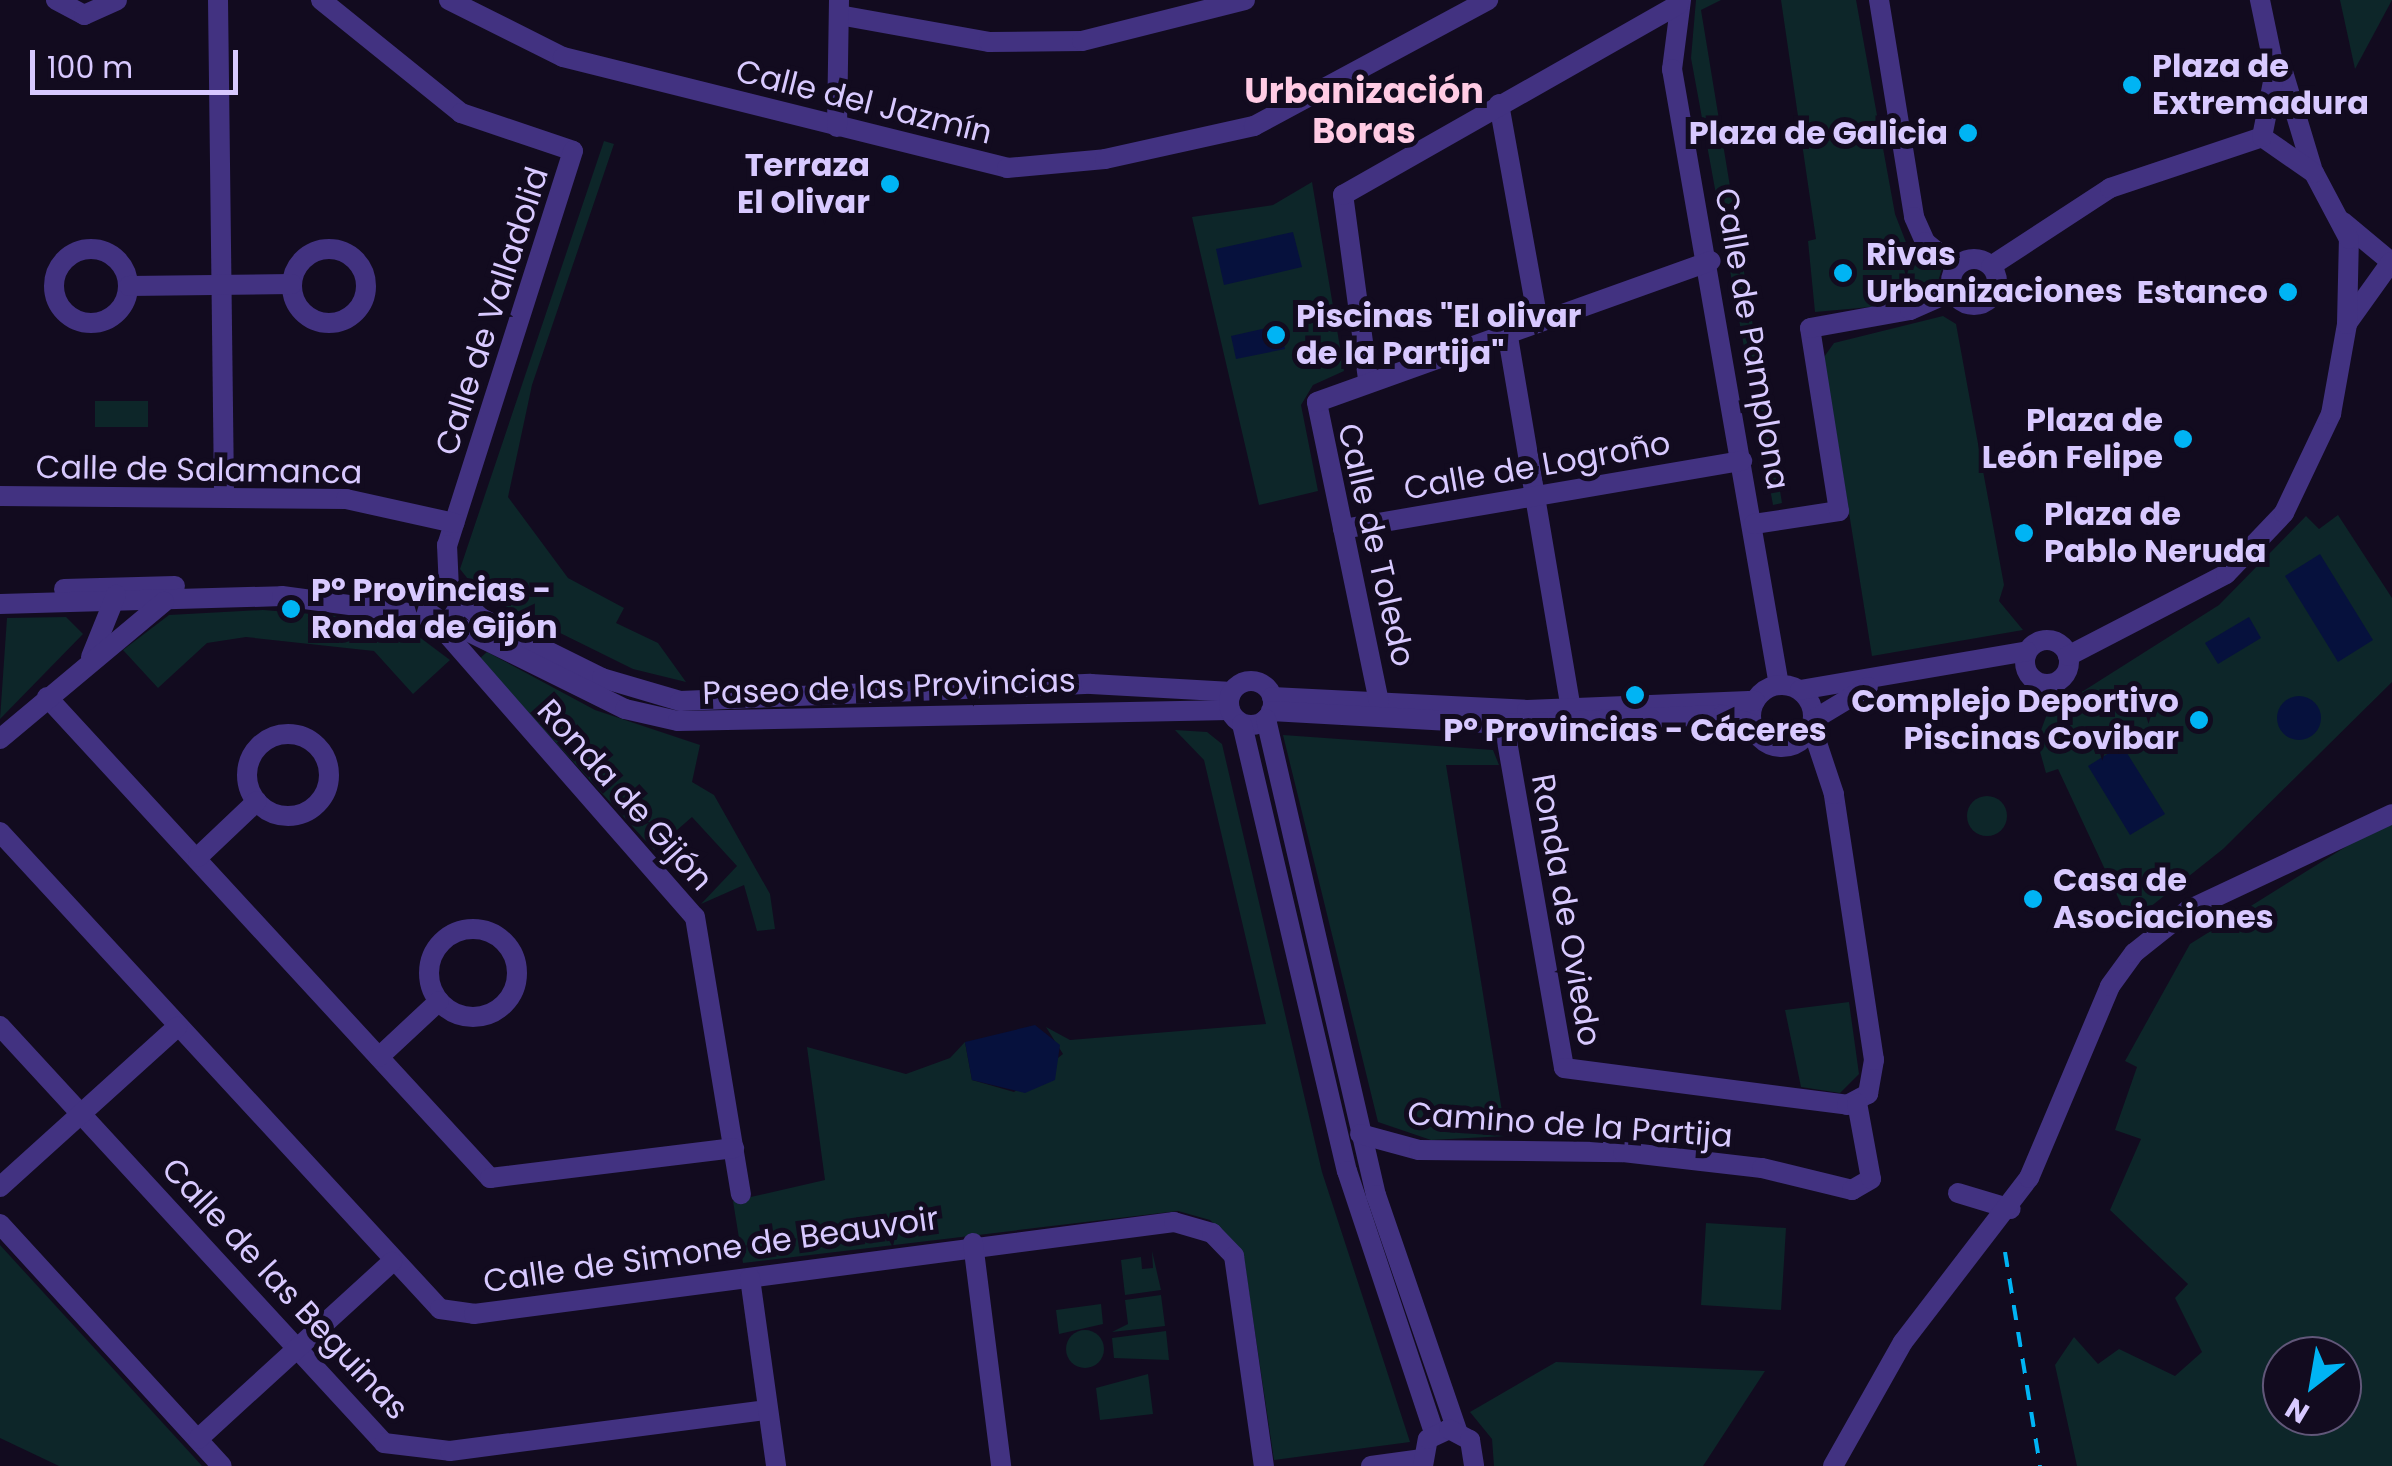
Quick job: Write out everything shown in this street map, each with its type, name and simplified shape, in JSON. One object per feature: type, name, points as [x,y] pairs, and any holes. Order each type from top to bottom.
[{"type":"street","points":[[56,0],[84,14],[118,0]]},
{"type":"street","points":[[218,0],[224,496]]},
{"type":"street","name":"Calle de Valladolid","points":[[320,0],[470,116],[556,139],[574,158],[446,545],[441,606]]},
{"type":"street","name":"Calle del Jazmín","points":[[449,0],[563,57],[1007,168],[1203,141],[1299,104],[1488,0]]},
{"type":"street","points":[[837,128],[839,8],[988,42],[1082,42],[1245,0]]},
{"type":"street","points":[[1879,0],[1914,217],[1925,242],[1956,267]]},
{"type":"street","points":[[2027,661],[2040,683],[2058,681],[2068,656],[2194,596],[2266,533],[2322,439],[2348,324],[2350,266],[2343,222],[2314,173],[2272,53],[2260,0]]},
{"type":"street","points":[[1680,2],[1343,195],[1368,379],[1710,261]]},
{"type":"street","name":"Calle de Pamplona","points":[[1680,2],[1671,45],[1742,461],[1789,688]]},
{"type":"street","points":[[1646,22],[1671,45]]},
{"type":"street","points":[[2262,137],[2268,114],[2272,53]]},
{"type":"street","points":[[1499,104],[1538,320]]},
{"type":"street","points":[[2268,114],[2297,124]]},
{"type":"street","points":[[2282,150],[2297,124]]},
{"type":"street","points":[[1990,266],[2110,188],[2262,137]]},
{"type":"street","points":[[2262,137],[2314,173]]},
{"type":"street","points":[[2343,222],[2374,244],[2391,271],[2373,286],[2348,324]]},
{"type":"street","points":[[2350,266],[2374,244]]},
{"type":"street","points":[[1754,524],[1839,511],[1810,328],[1910,310],[1953,291],[1984,303],[1996,286],[1990,266],[1977,259],[1956,267]]},
{"type":"street","points":[[2350,266],[2373,286]]},
{"type":"street","points":[[1953,291],[1956,267]]},
{"type":"street","points":[[129,286],[292,284]]},
{"type":"street","points":[[1507,331],[1571,708]]},
{"type":"street","name":"Calle de Toledo","points":[[1368,379],[1316,402],[1380,702]]},
{"type":"street","name":"Calle de Logroño","points":[[1343,529],[1742,461]]},
{"type":"street","name":"Calle de Salamanca","points":[[0,496],[346,499],[454,523]]},
{"type":"street","name":"Paseo de las Provincias","points":[[0,591],[286,584],[441,606],[625,708],[678,721],[1235,709]]},
{"type":"street","points":[[91,657],[103,613],[131,587]]},
{"type":"street","points":[[2,736],[91,657],[170,598]]},
{"type":"street","name":"Paseo de las Provincias","points":[[103,613],[170,598],[338,599],[441,606]]},
{"type":"street","points":[[0,604],[66,600],[103,613]]},
{"type":"street","name":"Ronda de Gijón","points":[[441,606],[694,917],[741,1194]]},
{"type":"street","points":[[1235,709],[1380,702],[1571,708],[1755,701],[1789,688],[2027,661],[2054,641],[2068,656]]},
{"type":"street","points":[[1788,746],[1840,696],[1882,682],[2027,661]]},
{"type":"street","points":[[1235,709],[1256,682],[1270,709],[1360,1134],[1457,1430],[1474,1447],[1474,1466]]},
{"type":"street","points":[[1789,688],[1812,723],[1824,772],[1874,1060],[1857,1103]]},
{"type":"street","points":[[47,697],[490,1178],[734,1148]]},
{"type":"street","points":[[1752,724],[1755,701]]},
{"type":"street","points":[[1235,709],[1347,1171],[1434,1433],[1422,1463],[1372,1466]]},
{"type":"street","points":[[1270,709],[1504,724],[1716,715],[1752,724],[1766,742],[1788,746],[1824,772]]},
{"type":"street","name":"Ronda de Oviedo","points":[[1504,724],[1564,1068],[1857,1103]]},
{"type":"street","points":[[298,734],[320,748],[328,784],[315,806],[279,814],[257,801],[247,778],[262,743],[298,734]]},
{"type":"street","points":[[198,857],[257,801]]},
{"type":"street","points":[[1833,1466],[1903,1342],[2011,1209],[2110,986],[2166,922],[2392,814]]},
{"type":"street","name":"Calle de Simone de Beauvoir","points":[[0,832],[392,1262],[456,1314],[750,1278],[1145,1220],[1212,1232],[1239,1273],[1264,1466]]},
{"type":"street","points":[[461,929],[503,939],[517,964],[504,1005],[478,1017],[438,1001],[428,974],[437,946],[461,929]]},
{"type":"street","points":[[379,1057],[438,1001]]},
{"type":"street","name":"Calle de las Beguinas","points":[[0,1026],[372,1434],[409,1452],[767,1410]]},
{"type":"street","points":[[0,1187],[176,1027]]},
{"type":"street","name":"Camino de la Partija","points":[[1360,1134],[1419,1150],[1623,1152],[1762,1168],[1852,1190],[1872,1179],[1857,1103]]},
{"type":"street","points":[[1958,1193],[2011,1209]]},
{"type":"street","points":[[0,1224],[222,1466]]},
{"type":"street","points":[[973,1244],[1002,1466]]},
{"type":"street","points":[[198,1439],[392,1262]]},
{"type":"street","points":[[750,1278],[776,1466]]},
{"type":"street","points":[[1434,1433],[1457,1430]]},
{"type":"green space","points":[[1696,0],[1721,0],[1701,10],[1782,503],[1773,505],[1691,58]]},
{"type":"green space","points":[[1781,0],[1856,0],[1895,214],[1907,245],[1927,265],[1944,262],[1936,288],[1893,305],[1815,312],[1808,241],[1816,239]]},
{"type":"green space","points":[[2340,0],[2392,0],[2355,69]]},
{"type":"green space","points":[[604,141],[614,144],[532,385],[508,497],[568,578],[624,608],[616,623],[658,643],[686,682],[633,669],[479,593],[460,569]]},
{"type":"green space","name":"Piscinas \"El olivar de la Partija\"","points":[[1312,182],[1344,371],[1313,385],[1301,405],[1318,491],[1259,505],[1192,217],[1273,205]]},
{"type":"green space","points":[[1943,316],[1956,324],[2004,585],[1999,601],[2023,630],[1872,656],[1824,357],[1834,343]]},
{"type":"green space","points":[[95,401],[148,401],[148,427],[95,427]]},
{"type":"green space","name":"Complejo Deportivo Piscinas Covibar","points":[[2338,515],[2392,598],[2392,682],[2223,849],[2130,923],[2058,769],[2046,773],[2037,741],[2047,714],[2219,605],[2306,516],[2319,529]]},
{"type":"green space","points":[[263,610],[398,621],[450,660],[413,694],[374,651],[246,637],[207,643],[158,688],[123,650],[169,615]]},
{"type":"green space","points":[[66,617],[83,634],[0,719],[7,618]]},
{"type":"green space","points":[[487,652],[595,710],[700,745],[692,782],[714,795],[770,894],[775,929],[757,931],[744,885],[701,904],[737,866],[692,817],[654,850],[479,659]]},
{"type":"green space","points":[[1175,730],[1207,732],[1222,744],[1322,1172],[1410,1442],[1274,1460],[1243,1252],[1210,1220],[1178,1211],[743,1263],[733,1201],[825,1180],[807,1047],[906,1074],[950,1058],[965,1042],[972,1080],[1014,1092],[1063,1054],[1046,1027],[1070,1040],[1266,1024],[1204,760]]},
{"type":"green space","points":[[1283,735],[1493,750],[1499,765],[1446,765],[1506,1136],[1431,1140],[1378,1122]]},
{"type":"green space","points":[[1987,796],[2001,802],[2007,816],[2001,830],[1987,836],[1973,830],[1967,816],[1973,802]]},
{"type":"green space","points":[[2392,818],[2392,1466],[2077,1466],[2055,1365],[2074,1337],[2098,1364],[2119,1349],[2175,1376],[2202,1352],[2175,1298],[2188,1284],[2110,1210],[2141,1139],[2115,1130],[2137,1067],[2125,1061],[2190,944]]},
{"type":"green space","points":[[1849,1002],[1859,1074],[1840,1093],[1801,1087],[1785,1010]]},
{"type":"green space","points":[[1706,1223],[1786,1228],[1781,1310],[1701,1305]]},
{"type":"green space","points":[[0,1245],[202,1466],[59,1466],[0,1438]]},
{"type":"green space","points":[[1152,1251],[1161,1290],[1125,1295],[1121,1260],[1141,1257],[1142,1269],[1153,1268]]},
{"type":"green space","points":[[1161,1295],[1165,1326],[1112,1332],[1128,1324],[1125,1300]]},
{"type":"green space","points":[[1101,1304],[1103,1324],[1059,1334],[1056,1310]]},
{"type":"green space","points":[[1085,1330],[1098,1336],[1104,1349],[1098,1362],[1085,1368],[1072,1362],[1066,1349],[1072,1336]]},
{"type":"green space","points":[[1166,1331],[1169,1360],[1114,1358],[1112,1338]]},
{"type":"green space","points":[[1556,1362],[1765,1371],[1703,1466],[1494,1466],[1492,1439],[1470,1412]]},
{"type":"green space","points":[[1148,1374],[1153,1414],[1100,1420],[1096,1388]]},
{"type":"shaded area","points":[[1293,232],[1302,267],[1224,285],[1216,249]]},
{"type":"shaded area","points":[[1280,325],[1285,349],[1236,359],[1231,336]]},
{"type":"shaded area","points":[[2320,554],[2373,640],[2338,662],[2285,576]]},
{"type":"shaded area","points":[[2249,617],[2261,638],[2218,664],[2205,643]]},
{"type":"shaded area","points":[[2299,696],[2315,702],[2321,718],[2315,734],[2299,740],[2283,734],[2277,718],[2283,702]]},
{"type":"shaded area","points":[[2122,745],[2165,814],[2130,835],[2088,766]]},
{"type":"shaded area","points":[[1035,1025],[1060,1045],[1055,1080],[1025,1093],[972,1080],[965,1042]]},
{"type":"railway","points":[[2005,1252],[2040,1466]]},
{"type":"place","name":"Plaza de Extremadura","points":[[2132,85]]},
{"type":"place","name":"Plaza de Galicia","points":[[1968,133]]},
{"type":"place","name":"Terraza El Olivar","points":[[890,184]]},
{"type":"place","name":"Rivas Urbanizaciones","points":[[1843,273]]},
{"type":"place","name":"Estanco","points":[[2288,292]]},
{"type":"place","name":"Piscinas \"El olivar de la Partija\"","points":[[1276,335]]},
{"type":"place","name":"Plaza de León Felipe","points":[[2183,439]]},
{"type":"place","name":"Plaza de Pablo Neruda","points":[[2024,533]]},
{"type":"place","name":"Pº Provincias - Ronda de Gijón","points":[[291,609]]},
{"type":"place","name":"Pº Provincias - Cáceres","points":[[1635,695]]},
{"type":"place","name":"Complejo Deportivo Piscinas Covibar","points":[[2199,720]]},
{"type":"place","name":"Casa de Asociaciones","points":[[2033,899]]},
{"type":"district","name":"Urbanización Boras","points":[[1364,111]]}]
